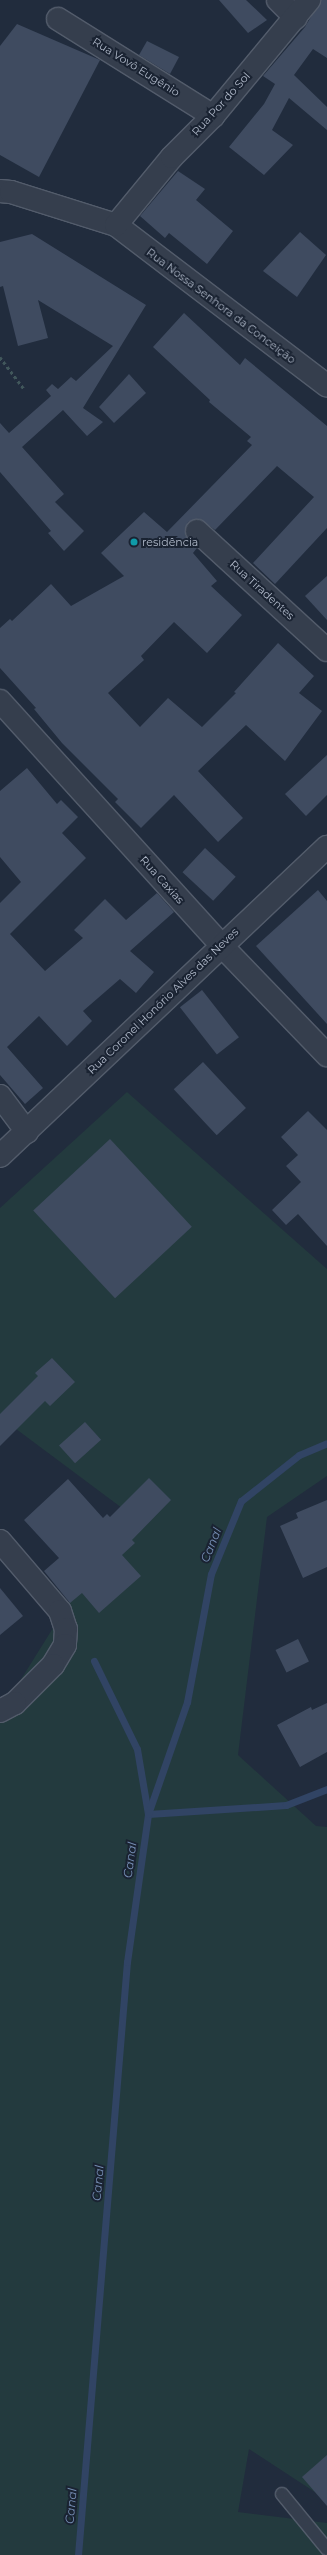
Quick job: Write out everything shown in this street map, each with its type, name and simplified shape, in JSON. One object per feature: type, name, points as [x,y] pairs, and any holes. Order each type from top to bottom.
[{"type":"street","points":[[278,0],[296,18]]},
{"type":"street","name":"Rua Por do Sol","points":[[116,225],[172,157],[213,116],[296,18],[309,0]]},
{"type":"street","name":"Rua Vovô Eugênio","points":[[58,19],[213,116]]},
{"type":"street","name":"Rua Nossa Senhora da Conceição","points":[[0,191],[11,192],[116,225],[327,386]]},
{"type":"street","name":"Rua Tiradentes","points":[[197,531],[327,650]]},
{"type":"street","name":"Rua Caxias","points":[[0,700],[221,945],[327,1055]]},
{"type":"street","name":"Rua Coronel Honório Alves das Neves","points":[[0,1156],[27,1132],[221,945],[327,847]]},
{"type":"street","points":[[0,1096],[27,1132]]},
{"type":"street","points":[[0,1541],[60,1611],[66,1629],[65,1645],[53,1665],[15,1703],[0,1711]]},
{"type":"lane","points":[[282,2494],[327,2549]]},
{"type":"path","points":[[0,357],[25,390]]},
{"type":"green space","points":[[127,1092],[327,1269],[327,1476],[267,1517],[238,1755],[316,1826],[327,1827],[327,2500],[249,2449],[238,2512],[327,2523],[327,2555],[0,2555],[0,1713],[126,1511],[0,1417],[0,1208]]},
{"type":"building","points":[[219,0],[246,0],[267,20],[248,33]]},
{"type":"building","points":[[321,0],[327,0],[327,58],[313,49],[294,75],[327,107],[327,130],[289,98],[272,130],[293,145],[264,175],[229,147],[264,104],[275,84],[263,76],[305,27]]},
{"type":"building","points":[[17,24],[100,60],[39,177],[0,155],[0,46]]},
{"type":"building","points":[[147,41],[179,57],[170,74],[139,55]]},
{"type":"building","points":[[178,171],[205,189],[196,200],[233,231],[207,264],[169,233],[165,238],[140,216]]},
{"type":"building","points":[[300,232],[326,255],[297,297],[263,271]]},
{"type":"building","points":[[32,234],[146,305],[83,408],[103,422],[87,436],[63,410],[22,447],[64,494],[55,502],[84,531],[64,551],[48,533],[51,531],[0,472],[0,423],[9,433],[51,396],[46,390],[52,384],[58,389],[71,377],[76,381],[113,346],[38,300],[48,338],[18,346],[3,286],[0,287],[0,242]]},
{"type":"building","points":[[184,313],[240,365],[245,358],[327,426],[327,528],[275,584],[253,563],[314,497],[277,466],[215,530],[200,519],[188,522],[185,535],[197,548],[193,553],[217,581],[211,586],[242,615],[207,653],[174,622],[141,656],[144,660],[108,693],[140,727],[168,698],[202,727],[236,693],[234,692],[278,643],[314,676],[299,693],[322,711],[285,761],[246,725],[198,771],[243,818],[218,842],[174,795],[141,828],[115,802],[118,799],[62,743],[34,709],[36,708],[0,668],[0,628],[10,619],[12,621],[51,584],[71,606],[124,576],[101,553],[144,512],[167,532],[252,445],[247,441],[251,437],[209,402],[210,400],[153,347]]},
{"type":"building","points":[[129,374],[146,393],[114,423],[99,407]]},
{"type":"building","points":[[327,576],[327,620],[305,596]]},
{"type":"building","points":[[327,755],[327,795],[306,816],[285,794]]},
{"type":"building","points":[[27,768],[57,804],[61,800],[78,817],[62,833],[86,858],[10,934],[45,971],[83,938],[74,930],[105,899],[126,920],[157,893],[174,912],[130,951],[154,972],[136,993],[120,979],[83,1011],[92,1021],[67,1046],[39,1016],[7,1047],[43,1088],[25,1104],[0,1075],[0,903],[21,882],[0,857],[0,791]]},
{"type":"building","points":[[205,848],[236,877],[213,901],[182,872]]},
{"type":"building","points":[[318,890],[327,901],[327,1024],[256,946]]},
{"type":"building","points":[[202,990],[239,1037],[217,1055],[180,1007]]},
{"type":"building","points":[[203,1062],[246,1108],[217,1135],[174,1089]]},
{"type":"building","points":[[308,1111],[327,1130],[327,1246],[298,1214],[286,1225],[272,1210],[301,1182],[286,1166],[298,1155],[281,1137]]},
{"type":"building","points":[[110,1139],[192,1227],[115,1298],[33,1211]]},
{"type":"building","points":[[52,1358],[75,1382],[50,1406],[45,1401],[0,1446],[0,1414],[38,1376],[35,1373]]},
{"type":"building","points":[[85,1422],[101,1440],[75,1463],[59,1445]]},
{"type":"building","points":[[149,1478],[171,1500],[132,1540],[135,1543],[122,1555],[141,1576],[99,1613],[82,1593],[70,1603],[44,1571],[59,1558],[24,1520],[68,1479],[103,1518],[107,1514],[110,1517]]},
{"type":"building","points":[[327,1500],[327,1567],[303,1578],[280,1526],[298,1518],[296,1513]]},
{"type":"building","points":[[0,1588],[23,1616],[0,1635]]},
{"type":"building","points":[[298,1639],[309,1661],[286,1672],[276,1650]]},
{"type":"building","points":[[327,1703],[327,1752],[300,1767],[277,1725],[311,1707],[312,1710]]},
{"type":"building","points":[[327,2455],[327,2506],[302,2477]]},
{"type":"waterway","name":"Canal","points":[[78,2555],[127,1962],[148,1814],[187,1702],[211,1574],[241,1501],[299,1455],[327,1443]]},
{"type":"waterway","name":"Canal","points":[[94,1661],[137,1749],[148,1814],[286,1805],[327,1789]]},
{"type":"place","name":"residência","points":[[134,542]]}]
